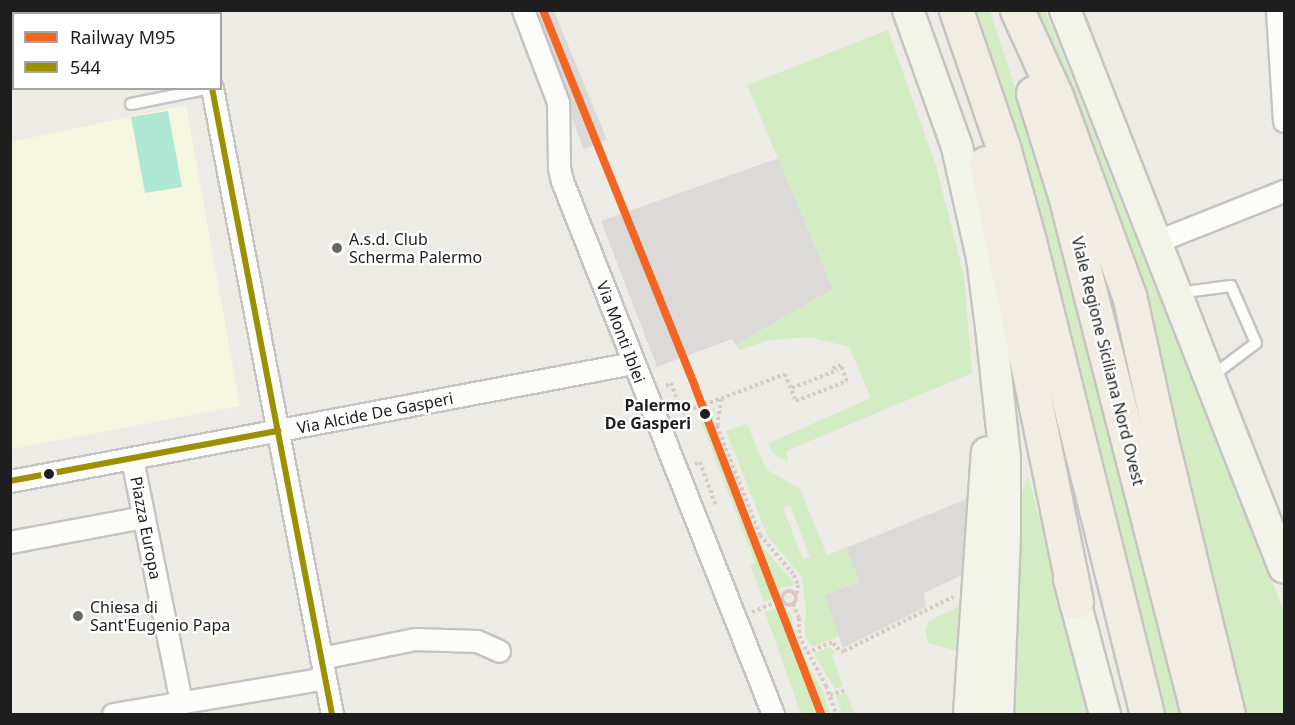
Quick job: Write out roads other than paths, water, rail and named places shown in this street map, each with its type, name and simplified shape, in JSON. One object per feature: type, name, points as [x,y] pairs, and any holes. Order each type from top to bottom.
[{"type":"main road","name":"Viale Regione Siciliana Nord Ovest","points":[[1004,10],[1065,195],[1198,714]]},
{"type":"main road","points":[[1017,10],[1056,96],[1126,284],[1228,714]]},
{"type":"main road","points":[[959,18],[1076,602]]},
{"type":"main road","points":[[959,18],[1003,147],[1029,241],[1147,714]]},
{"type":"street","name":"Via Monti Iblei","points":[[523,10],[558,102],[559,161],[562,181],[773,714]]},
{"type":"street","points":[[908,10],[957,147],[1023,428],[1076,602],[1106,714]]},
{"type":"street","points":[[1065,10],[1284,568]]},
{"type":"street","points":[[1277,10],[1284,122]]},
{"type":"street","points":[[211,90],[332,714]]},
{"type":"street","points":[[1155,242],[1284,191]]},
{"type":"street","points":[[982,258],[992,327],[1005,459],[1005,534],[998,714]]},
{"type":"street","points":[[969,714],[988,428],[992,327]]},
{"type":"street","name":"Via Alcide De Gasperi","points":[[10,482],[633,363]]},
{"type":"street","name":"Piazza Europa","points":[[132,459],[181,703]]},
{"type":"street","points":[[10,542],[144,517]]},
{"type":"street","points":[[113,714],[181,703],[323,668],[415,639],[477,640],[499,651]]},
{"type":"lane","points":[[131,104],[201,90]]},
{"type":"lane","points":[[1176,294],[1231,286],[1256,343],[1209,378]]},
{"type":"rail line","name":"M95","points":[[543,10],[695,387],[821,714]]},
{"type":"place","name":"A.s.d. Club Scherma Palermo","points":[[337,248]]},
{"type":"place","name":"Palermo De Gasperi","points":[[705,414]]},
{"type":"place","name":"Chiesa di Sant'Eugenio Papa","points":[[78,616]]}]
